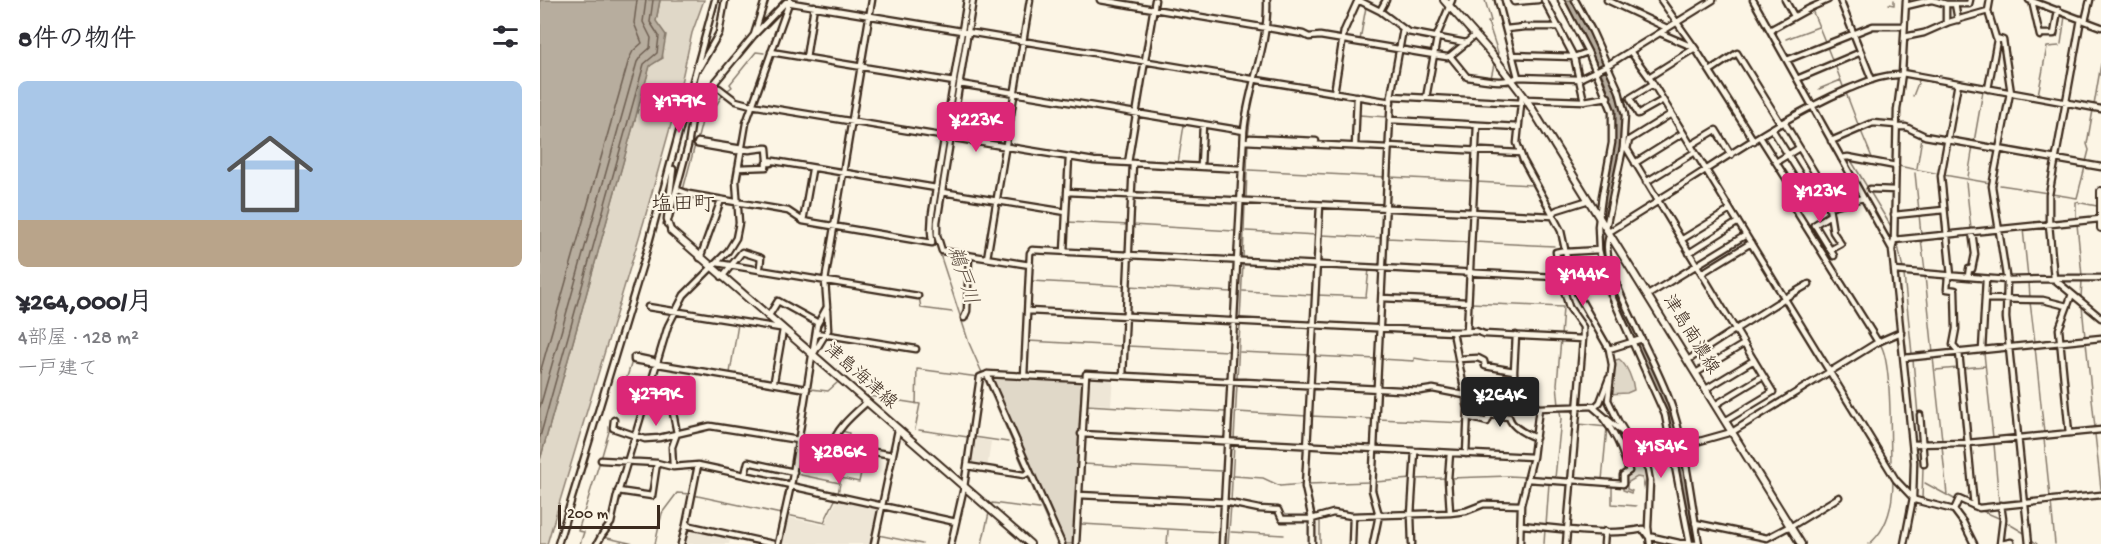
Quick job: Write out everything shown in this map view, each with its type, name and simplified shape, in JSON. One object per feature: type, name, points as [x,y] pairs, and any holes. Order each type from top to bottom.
[{"type":"main road","name":"津島南濃線","points":[[1444,0],[1451,3],[1475,35],[1515,79],[1523,99],[1599,216],[1801,544]]},
{"type":"main road","points":[[2101,191],[2101,224]]},
{"type":"main road","name":"津島海津線","points":[[669,228],[712,269],[1030,544]]},
{"type":"street","points":[[558,544],[674,154],[715,0]]},
{"type":"street","points":[[696,73],[719,33],[725,0]]},
{"type":"street","points":[[754,35],[765,0]]},
{"type":"street","points":[[778,544],[794,472],[818,323],[827,307],[826,280],[872,0]]},
{"type":"street","points":[[966,31],[967,0]]},
{"type":"street","points":[[678,190],[736,203],[788,211],[803,221],[932,243],[931,220],[936,190],[973,0]]},
{"type":"street","points":[[987,258],[1030,0]]},
{"type":"street","points":[[1100,0],[1267,27],[1310,37],[1342,39],[1447,57],[1475,35]]},
{"type":"street","points":[[1114,0],[1154,8]]},
{"type":"street","points":[[1123,376],[1132,195],[1131,163],[1136,114],[1155,0]]},
{"type":"street","points":[[1222,544],[1240,201],[1247,141],[1244,131],[1267,27],[1267,0]]},
{"type":"street","points":[[1334,93],[1344,31],[1358,0],[1380,10],[1403,29],[1413,34],[1466,43]]},
{"type":"street","points":[[1380,10],[1386,0]]},
{"type":"street","points":[[1498,0],[1513,55],[1515,79]]},
{"type":"street","points":[[1513,0],[1514,2],[1539,0]]},
{"type":"street","points":[[1544,0],[1574,57],[1584,101]]},
{"type":"street","points":[[1561,0],[1597,70],[1612,111],[1613,134],[1599,216],[1599,250],[1610,290],[1661,403],[1673,447],[1691,544]]},
{"type":"street","points":[[1575,0],[1619,91],[1625,115],[1625,149],[1608,232],[1612,269],[1618,289],[1673,411],[1682,446],[1699,544],[1649,536],[1641,529]]},
{"type":"street","points":[[1607,0],[1667,28]]},
{"type":"street","points":[[1660,0],[1710,70],[1754,141]]},
{"type":"street","points":[[1450,56],[1467,77],[1500,81],[1579,79],[1660,33],[1702,3],[1713,0]]},
{"type":"street","points":[[1754,0],[1892,250]]},
{"type":"street","points":[[1785,0],[1794,16]]},
{"type":"street","points":[[1770,30],[1820,1],[1828,0]]},
{"type":"street","points":[[1840,0],[1872,80]]},
{"type":"street","points":[[1904,544],[1913,498],[1913,444],[1892,250],[1896,126],[1906,3],[1932,0],[1946,4],[1969,4],[1970,0]]},
{"type":"street","points":[[1988,89],[1997,40],[1988,11],[1990,0]]},
{"type":"street","points":[[2051,8],[2053,0]]},
{"type":"street","points":[[2090,0],[2083,20],[2065,103],[2049,195],[2049,224],[2054,279],[2101,318]]},
{"type":"street","points":[[597,544],[611,523],[626,461],[673,311],[691,287],[718,262],[734,242],[738,232],[736,203],[740,149],[751,105],[790,1]]},
{"type":"street","points":[[669,228],[694,108],[754,35],[783,3],[790,1],[1357,96],[1391,99],[1584,101],[1608,97]]},
{"type":"street","points":[[2030,1],[2101,27]]},
{"type":"street","points":[[2030,1],[2040,35],[2054,34],[2058,10]]},
{"type":"street","points":[[1426,98],[1436,38],[1451,3]]},
{"type":"street","points":[[806,58],[812,4]]},
{"type":"street","points":[[1946,4],[1946,23]]},
{"type":"street","points":[[1954,4],[1958,20]]},
{"type":"street","points":[[1904,37],[1924,33],[1946,23],[1988,11]]},
{"type":"street","points":[[1787,60],[1873,26],[1904,26]]},
{"type":"street","points":[[1506,29],[1559,27]]},
{"type":"street","points":[[1373,544],[1379,515],[1372,490],[1391,99],[1403,29]]},
{"type":"street","points":[[1660,33],[1695,48]]},
{"type":"street","points":[[1997,40],[2003,40],[2010,93],[1992,186],[2006,280],[2010,348],[2029,544]]},
{"type":"street","points":[[1649,77],[1695,48]]},
{"type":"street","points":[[1630,51],[1649,77],[1896,480],[1915,500],[1954,510],[1974,544]]},
{"type":"street","points":[[1513,55],[1574,57],[1588,52]]},
{"type":"street","points":[[1797,78],[1861,52]]},
{"type":"street","points":[[1710,70],[1737,53],[1819,180],[1824,186],[1828,184],[1833,232],[1840,244],[1830,250]]},
{"type":"street","points":[[771,54],[860,68]]},
{"type":"street","points":[[771,54],[1244,131]]},
{"type":"street","points":[[1608,232],[1812,105],[1890,75],[1901,74],[1958,83],[2101,109]]},
{"type":"street","points":[[1958,83],[1941,176],[1947,234],[1949,276],[1947,290],[1955,290],[1956,329],[1953,345],[1959,352],[1974,506]]},
{"type":"street","points":[[1653,84],[1630,98],[1638,114],[1663,100]]},
{"type":"street","points":[[708,90],[719,88],[736,101],[751,105],[1094,161],[1242,169]]},
{"type":"street","points":[[1355,145],[1357,96]]},
{"type":"street","points":[[1076,544],[1086,374],[1420,391],[1433,389],[1464,395],[1485,395],[1515,400],[1539,408],[1598,405],[1612,365],[1609,349],[1578,295],[1572,281],[1561,231],[1520,153],[1517,143],[1523,99]]},
{"type":"street","points":[[1625,149],[1629,140],[1671,114]]},
{"type":"street","points":[[1391,120],[1518,127]]},
{"type":"street","points":[[1831,141],[1873,123],[1906,127],[1921,135],[2101,167]]},
{"type":"street","points":[[1467,331],[1477,124]]},
{"type":"street","points":[[1201,166],[1203,125]]},
{"type":"street","points":[[1772,129],[1808,187]]},
{"type":"street","points":[[1691,146],[1716,130],[1731,155]]},
{"type":"street","points":[[1635,163],[1683,133]]},
{"type":"street","points":[[948,137],[937,230],[942,251],[1030,265]]},
{"type":"street","points":[[1760,137],[1796,194],[1819,180]]},
{"type":"street","points":[[1247,141],[1520,153]]},
{"type":"street","points":[[740,149],[737,151],[697,144],[698,142],[749,150],[767,148],[768,160],[936,190]]},
{"type":"street","points":[[1776,162],[1800,148]]},
{"type":"street","points":[[1625,149],[1773,392],[1725,421]]},
{"type":"street","points":[[1646,182],[1695,152]]},
{"type":"street","points":[[669,228],[674,154]]},
{"type":"street","points":[[1064,252],[1069,157]]},
{"type":"street","points":[[1841,158],[1848,157],[1896,166]]},
{"type":"street","points":[[738,168],[766,167],[766,162],[843,174]]},
{"type":"street","points":[[803,221],[812,170]]},
{"type":"street","points":[[1870,189],[1895,190]]},
{"type":"street","points":[[943,190],[1066,211]]},
{"type":"street","points":[[1067,192],[1473,213],[1553,214],[1558,209],[1589,200]]},
{"type":"street","points":[[1829,207],[1863,198]]},
{"type":"street","points":[[700,258],[721,200]]},
{"type":"street","points":[[1312,544],[1312,519],[1305,487],[1320,205]]},
{"type":"street","points":[[1793,206],[1878,342]]},
{"type":"street","points":[[1681,240],[1730,210]]},
{"type":"street","points":[[1894,215],[1944,210]]},
{"type":"street","points":[[1809,228],[1830,215]]},
{"type":"street","points":[[1689,253],[1738,222]]},
{"type":"street","points":[[1894,240],[2049,224],[2101,224]]},
{"type":"street","points":[[1815,225],[1834,256]]},
{"type":"street","points":[[1968,278],[1974,255],[1972,232]]},
{"type":"street","points":[[1648,295],[1746,234]]},
{"type":"street","points":[[1702,273],[1751,243]]},
{"type":"street","points":[[1566,544],[1583,339],[1582,327],[1569,308],[1556,252],[1599,250]]},
{"type":"street","points":[[1024,376],[1031,251],[1560,277]]},
{"type":"street","points":[[722,277],[742,252],[761,258],[760,267]]},
{"type":"street","points":[[1714,254],[1720,262]]},
{"type":"street","points":[[964,318],[967,311],[969,256]]},
{"type":"street","points":[[718,262],[918,295]]},
{"type":"street","points":[[732,264],[826,280]]},
{"type":"street","points":[[1895,271],[2006,280],[2101,278]]},
{"type":"street","points":[[1982,350],[1986,279]]},
{"type":"street","points":[[1688,360],[1809,284]]},
{"type":"street","points":[[2069,433],[2059,329],[2072,294]]},
{"type":"street","points":[[1382,298],[1468,302]]},
{"type":"street","points":[[1985,299],[2043,300],[2067,306]]},
{"type":"street","points":[[768,318],[778,301],[818,323]]},
{"type":"street","points":[[648,306],[781,329],[774,381]]},
{"type":"street","points":[[813,354],[828,328],[827,310]]},
{"type":"street","points":[[1028,311],[1381,329],[1467,331],[1583,339]]},
{"type":"street","points":[[1453,332],[1468,409],[1466,454]]},
{"type":"street","points":[[1593,407],[1627,435],[1673,447],[1682,446],[1732,432],[1878,342],[1901,332]]},
{"type":"street","points":[[816,333],[916,349]]},
{"type":"street","points":[[1515,335],[1515,400]]},
{"type":"street","points":[[1904,358],[2101,338]]},
{"type":"street","points":[[1609,349],[1641,340]]},
{"type":"street","points":[[1696,373],[1744,344]]},
{"type":"street","points":[[1458,359],[1478,358],[1484,361],[1485,366],[1514,371]]},
{"type":"street","points":[[634,359],[807,388]]},
{"type":"street","points":[[1706,389],[1754,360]]},
{"type":"street","points":[[655,363],[807,388]]},
{"type":"street","points":[[985,375],[1084,379]]},
{"type":"street","points":[[951,544],[985,375]]},
{"type":"street","points":[[985,375],[1062,544]]},
{"type":"street","points":[[1715,405],[1763,376]]},
{"type":"street","points":[[1609,378],[1608,400],[1648,470],[1650,544]]},
{"type":"street","points":[[1500,416],[1503,398]]},
{"type":"street","points":[[833,446],[833,440],[846,422],[866,403]]},
{"type":"street","points":[[1527,479],[1623,484],[1623,475],[1629,471],[1623,450],[1615,435],[1593,407]]},
{"type":"street","points":[[643,410],[672,408],[677,433],[672,447],[673,467]]},
{"type":"street","points":[[1520,544],[1521,505],[1533,457],[1539,408]]},
{"type":"street","points":[[1468,417],[1488,422],[1490,415],[1509,417],[1510,423],[1521,432],[1536,438]]},
{"type":"street","points":[[1920,415],[1924,464]]},
{"type":"street","points":[[614,420],[613,428],[652,439],[710,426],[893,455]]},
{"type":"street","points":[[874,544],[898,430]]},
{"type":"street","points":[[1913,444],[1968,443],[2101,430]]},
{"type":"street","points":[[1081,434],[1533,457]]},
{"type":"street","points":[[1412,544],[1411,515],[1415,451]]},
{"type":"street","points":[[1450,453],[1448,478],[1450,513]]},
{"type":"street","points":[[601,460],[657,463],[673,467],[698,465],[956,522]]},
{"type":"street","points":[[745,475],[748,462],[794,472]]},
{"type":"street","points":[[618,491],[652,496],[657,463]]},
{"type":"street","points":[[681,544],[698,465]]},
{"type":"street","points":[[967,466],[1028,473]]},
{"type":"street","points":[[1078,495],[1226,502],[1259,509],[1278,510],[1282,519],[1312,519],[1333,513],[1353,516],[1450,513],[1463,512],[1484,504],[1521,505]]},
{"type":"street","points":[[1954,510],[1959,499],[1979,508],[2101,495]]},
{"type":"street","points":[[1695,524],[1766,541],[1839,496]]},
{"type":"street","points":[[2001,505],[2001,544],[2011,542],[2011,544]]},
{"type":"street","points":[[1641,529],[1648,512]]},
{"type":"street","points":[[1352,544],[1353,516]]},
{"type":"street","points":[[686,525],[773,544]]},
{"type":"street","points":[[1521,525],[1605,531],[1641,529]]},
{"type":"street","points":[[1604,544],[1605,531]]},
{"type":"shaded area","points":[[660,0],[704,0],[692,33],[675,110],[644,221],[547,544],[540,544],[540,460],[650,65],[663,58],[656,21]]},
{"type":"shaded area","points":[[1619,359],[1629,373],[1634,390],[1627,393],[1609,394],[1613,361]]},
{"type":"shaded area","points":[[990,376],[1082,381],[1074,544],[1063,544]]},
{"type":"shaded area","points":[[1087,376],[1113,376],[1111,405],[1085,404]]},
{"type":"shaded area","points":[[1608,422],[1626,437],[1631,447],[1629,457],[1632,462],[1640,458],[1648,474],[1644,487],[1642,478],[1637,477],[1627,483],[1627,489],[1632,491],[1631,493],[1623,490],[1624,477],[1628,474],[1623,448]]},
{"type":"shaded area","points":[[973,438],[991,441],[987,469],[968,466]]},
{"type":"shaded area","points":[[838,499],[880,507],[873,544],[781,544],[787,517],[824,525]]},
{"type":"shaded area","points":[[687,526],[731,536],[729,544],[683,544]]},
{"type":"water","points":[[540,0],[660,0],[656,21],[666,35],[662,58],[650,66],[540,460]]},
{"type":"water","points":[[1563,0],[1573,0],[1580,12],[1611,75],[1621,106],[1622,143],[1608,214],[1602,214],[1602,210],[1614,145],[1613,109],[1603,77]]},
{"type":"water","points":[[1600,234],[1606,234],[1606,244],[1624,307],[1662,388],[1676,425],[1698,544],[1692,544],[1669,421],[1608,279]]},
{"type":"waterway","name":"鵜戸川","points":[[966,29],[970,0]]},
{"type":"waterway","points":[[1485,0],[1491,21],[1488,22],[1498,53],[1496,54]]},
{"type":"waterway","points":[[1795,13],[1818,2],[1817,0]]},
{"type":"waterway","points":[[1889,4],[1894,5],[1894,0]]},
{"type":"waterway","points":[[1360,40],[1366,7]]},
{"type":"waterway","points":[[1812,10],[1826,44]]},
{"type":"waterway","points":[[1771,26],[1791,15]]},
{"type":"waterway","points":[[2061,44],[2065,16]]},
{"type":"waterway","points":[[1663,24],[1668,25],[1673,20]]},
{"type":"waterway","points":[[1786,39],[1818,27]]},
{"type":"waterway","points":[[1633,52],[1660,36]]},
{"type":"waterway","points":[[2043,68],[2047,47],[2059,46]]},
{"type":"waterway","points":[[1827,47],[1833,62]]},
{"type":"waterway","points":[[725,92],[732,87],[730,84],[756,52],[764,53]]},
{"type":"waterway","name":"鵜戸川","points":[[954,103],[962,54]]},
{"type":"waterway","points":[[1614,75],[1612,68],[1629,55]]},
{"type":"waterway","points":[[1491,78],[1494,64]]},
{"type":"waterway","points":[[2094,105],[2101,64]]},
{"type":"waterway","points":[[1835,65],[1844,89]]},
{"type":"waterway","points":[[2038,95],[2043,69]]},
{"type":"waterway","points":[[751,102],[762,73]]},
{"type":"waterway","points":[[1913,96],[1920,78]]},
{"type":"waterway","points":[[1819,89],[1841,80]]},
{"type":"waterway","points":[[1497,83],[1508,85]]},
{"type":"waterway","points":[[1974,142],[1983,91]]},
{"type":"waterway","points":[[1846,93],[1859,127]]},
{"type":"waterway","points":[[697,141],[704,114],[717,104],[723,94]]},
{"type":"waterway","points":[[746,116],[749,106]]},
{"type":"waterway","points":[[2086,162],[2093,110]]},
{"type":"waterway","name":"鵜戸川","points":[[948,135],[952,114]]},
{"type":"waterway","points":[[1248,137],[1251,114]]},
{"type":"waterway","points":[[1359,115],[1387,117]]},
{"type":"waterway","points":[[1391,145],[1394,122]]},
{"type":"waterway","points":[[1178,163],[1184,125]]},
{"type":"waterway","points":[[1515,129],[1516,151]]},
{"type":"waterway","points":[[1861,131],[1873,160]]},
{"type":"waterway","points":[[1917,168],[1922,137]]},
{"type":"waterway","name":"鵜戸川","points":[[948,140],[935,222],[935,239],[969,343],[1025,471]]},
{"type":"waterway","points":[[1246,198],[1248,143]]},
{"type":"waterway","points":[[683,190],[695,145]]},
{"type":"waterway","points":[[1968,177],[1973,146]]},
{"type":"waterway","points":[[1390,176],[1391,149]]},
{"type":"waterway","points":[[1517,155],[1549,213]]},
{"type":"waterway","points":[[1852,162],[1892,228]]},
{"type":"waterway","points":[[1898,166],[1940,174]]},
{"type":"waterway","points":[[2052,194],[2077,198],[2085,167]]},
{"type":"waterway","points":[[1249,170],[1386,177]]},
{"type":"waterway","points":[[1915,173],[1919,211]]},
{"type":"waterway","points":[[1944,175],[1990,183]]},
{"type":"waterway","points":[[1389,177],[1472,181]]},
{"type":"waterway","points":[[1389,206],[1391,178]]},
{"type":"waterway","points":[[1476,182],[1532,185]]},
{"type":"waterway","points":[[1966,182],[1971,229]]},
{"type":"waterway","points":[[2000,185],[2020,188]]},
{"type":"waterway","points":[[2022,189],[2048,193]]},
{"type":"waterway","points":[[2076,219],[2076,202],[2097,206]]},
{"type":"waterway","points":[[1243,258],[1245,203]]},
{"type":"waterway","points":[[1386,265],[1389,210]]},
{"type":"waterway","points":[[1919,214],[1921,235]]},
{"type":"waterway","points":[[1552,219],[1558,232],[1561,249]]},
{"type":"waterway","points":[[1067,222],[1129,225]]},
{"type":"waterway","points":[[2077,224],[2082,276]]},
{"type":"waterway","points":[[1132,225],[1234,231]]},
{"type":"waterway","points":[[2023,229],[2028,277]]},
{"type":"waterway","points":[[1246,231],[1317,235]]},
{"type":"waterway","points":[[1321,235],[1382,238]]},
{"type":"waterway","points":[[1387,238],[1469,242]]},
{"type":"waterway","points":[[1921,239],[1925,271]]},
{"type":"waterway","points":[[1897,241],[1903,269]]},
{"type":"waterway","points":[[1474,242],[1554,246]]},
{"type":"waterway","points":[[1240,319],[1243,263]]},
{"type":"waterway","points":[[1317,295],[1366,297],[1369,269]]},
{"type":"waterway","points":[[1384,297],[1385,271]]},
{"type":"waterway","points":[[1904,275],[1912,354]]},
{"type":"waterway","points":[[1925,276],[1933,353]]},
{"type":"waterway","points":[[2081,298],[2082,280]]},
{"type":"waterway","points":[[1031,281],[1125,286]]},
{"type":"waterway","points":[[2029,282],[2030,298]]},
{"type":"waterway","points":[[1129,286],[1232,292]]},
{"type":"waterway","points":[[1243,291],[1313,295]]},
{"type":"waterway","points":[[919,297],[921,308],[952,312]]},
{"type":"waterway","points":[[1382,326],[1384,301]]},
{"type":"waterway","points":[[2030,302],[2035,342]]},
{"type":"waterway","points":[[1470,303],[1563,307],[1561,336]]},
{"type":"waterway","points":[[668,321],[677,304]]},
{"type":"waterway","points":[[2082,306],[2085,337]]},
{"type":"waterway","points":[[730,373],[738,324]]},
{"type":"waterway","points":[[1237,379],[1240,324]]},
{"type":"waterway","points":[[1380,386],[1382,331]]},
{"type":"waterway","points":[[1559,406],[1557,384],[1561,339]]},
{"type":"waterway","points":[[1028,341],[1122,346]]},
{"type":"waterway","points":[[2086,342],[2095,428]]},
{"type":"waterway","points":[[1880,344],[1887,366],[1891,461]]},
{"type":"waterway","points":[[1127,346],[1229,351]]},
{"type":"waterway","points":[[2035,347],[2044,433]]},
{"type":"waterway","points":[[1240,352],[1311,355]]},
{"type":"waterway","points":[[1984,353],[1993,438]]},
{"type":"waterway","points":[[1314,356],[1377,359]]},
{"type":"waterway","points":[[1933,357],[1942,440]]},
{"type":"waterway","points":[[1381,359],[1414,361],[1414,358],[1457,362]]},
{"type":"waterway","points":[[1913,360],[1918,415]]},
{"type":"waterway","points":[[617,409],[632,361]]},
{"type":"waterway","points":[[1963,368],[1985,366]]},
{"type":"waterway","points":[[1936,370],[1958,368]]},
{"type":"waterway","points":[[916,404],[917,369],[979,377]]},
{"type":"waterway","points":[[810,389],[828,391],[837,383]]},
{"type":"waterway","points":[[1234,439],[1237,384]]},
{"type":"waterway","points":[[1377,447],[1379,392]]},
{"type":"waterway","points":[[862,395],[920,404],[915,429]]},
{"type":"waterway","points":[[1086,405],[1121,407]]},
{"type":"waterway","points":[[855,416],[865,407]]},
{"type":"waterway","points":[[1123,407],[1226,412]]},
{"type":"waterway","points":[[1555,478],[1560,411]]},
{"type":"waterway","points":[[1237,412],[1307,416]]},
{"type":"waterway","points":[[1310,416],[1374,419]]},
{"type":"waterway","points":[[1378,419],[1465,423]]},
{"type":"waterway","points":[[601,459],[612,421]]},
{"type":"waterway","points":[[1578,424],[1607,427],[1602,480]]},
{"type":"waterway","points":[[797,437],[798,426]]},
{"type":"waterway","points":[[845,426],[842,431],[849,433],[847,445]]},
{"type":"waterway","points":[[919,430],[968,437]]},
{"type":"waterway","points":[[2095,434],[2101,489]]},
{"type":"waterway","points":[[974,437],[1008,442]]},
{"type":"waterway","points":[[2044,439],[2050,497]]},
{"type":"waterway","points":[[791,469],[796,443]]},
{"type":"waterway","points":[[1231,501],[1234,444]]},
{"type":"waterway","points":[[1994,444],[1999,503]]},
{"type":"waterway","points":[[1942,446],[1947,495]]},
{"type":"waterway","points":[[796,474],[840,483],[841,478],[859,482],[865,454]]},
{"type":"waterway","points":[[580,544],[584,532],[578,531],[600,461]]},
{"type":"waterway","points":[[1375,479],[1376,461]]},
{"type":"waterway","points":[[1083,464],[1118,466]]},
{"type":"waterway","points":[[1120,466],[1222,471]]},
{"type":"waterway","points":[[1922,500],[1923,467]]},
{"type":"waterway","name":"鵜戸川","points":[[1027,475],[1057,544]]},
{"type":"waterway","points":[[1234,476],[1263,478],[1280,486],[1304,484]]},
{"type":"waterway","points":[[1450,478],[1526,477]]},
{"type":"waterway","points":[[1415,479],[1446,478]]},
{"type":"waterway","points":[[1375,482],[1412,479]]},
{"type":"waterway","points":[[1869,544],[1885,523],[1892,498],[1893,480]]},
{"type":"waterway","points":[[1307,484],[1370,482]]},
{"type":"waterway","points":[[838,494],[840,483]]},
{"type":"waterway","points":[[1546,526],[1549,483]]},
{"type":"waterway","points":[[1925,483],[1956,500]]},
{"type":"waterway","points":[[1612,485],[1612,504],[1636,506]]},
{"type":"waterway","points":[[955,517],[961,489]]},
{"type":"waterway","points":[[655,544],[662,513],[677,493],[690,494]]},
{"type":"waterway","points":[[693,495],[781,514]]},
{"type":"waterway","points":[[824,522],[836,498]]},
{"type":"waterway","points":[[866,500],[881,503]]},
{"type":"waterway","points":[[2051,502],[2055,544]]},
{"type":"waterway","points":[[991,507],[992,503],[1039,509]]},
{"type":"waterway","points":[[1228,544],[1231,505]]},
{"type":"waterway","points":[[1980,510],[2001,518]]},
{"type":"waterway","points":[[982,544],[989,513]]},
{"type":"waterway","points":[[787,515],[826,523]]},
{"type":"waterway","points":[[1320,520],[1320,544]]},
{"type":"waterway","points":[[2004,521],[2026,534]]},
{"type":"waterway","points":[[1082,524],[1219,532]]},
{"type":"waterway","points":[[1544,544],[1545,529]]},
{"type":"waterway","points":[[1167,544],[1168,530]]},
{"type":"waterway","points":[[1231,532],[1284,535]]},
{"type":"waterway","points":[[878,535],[922,544]]},
{"type":"waterway","points":[[603,537],[634,544]]},
{"type":"waterway","points":[[2032,540],[2037,544]]},
{"type":"district","name":"塩田町","points":[[683,206]]}]
